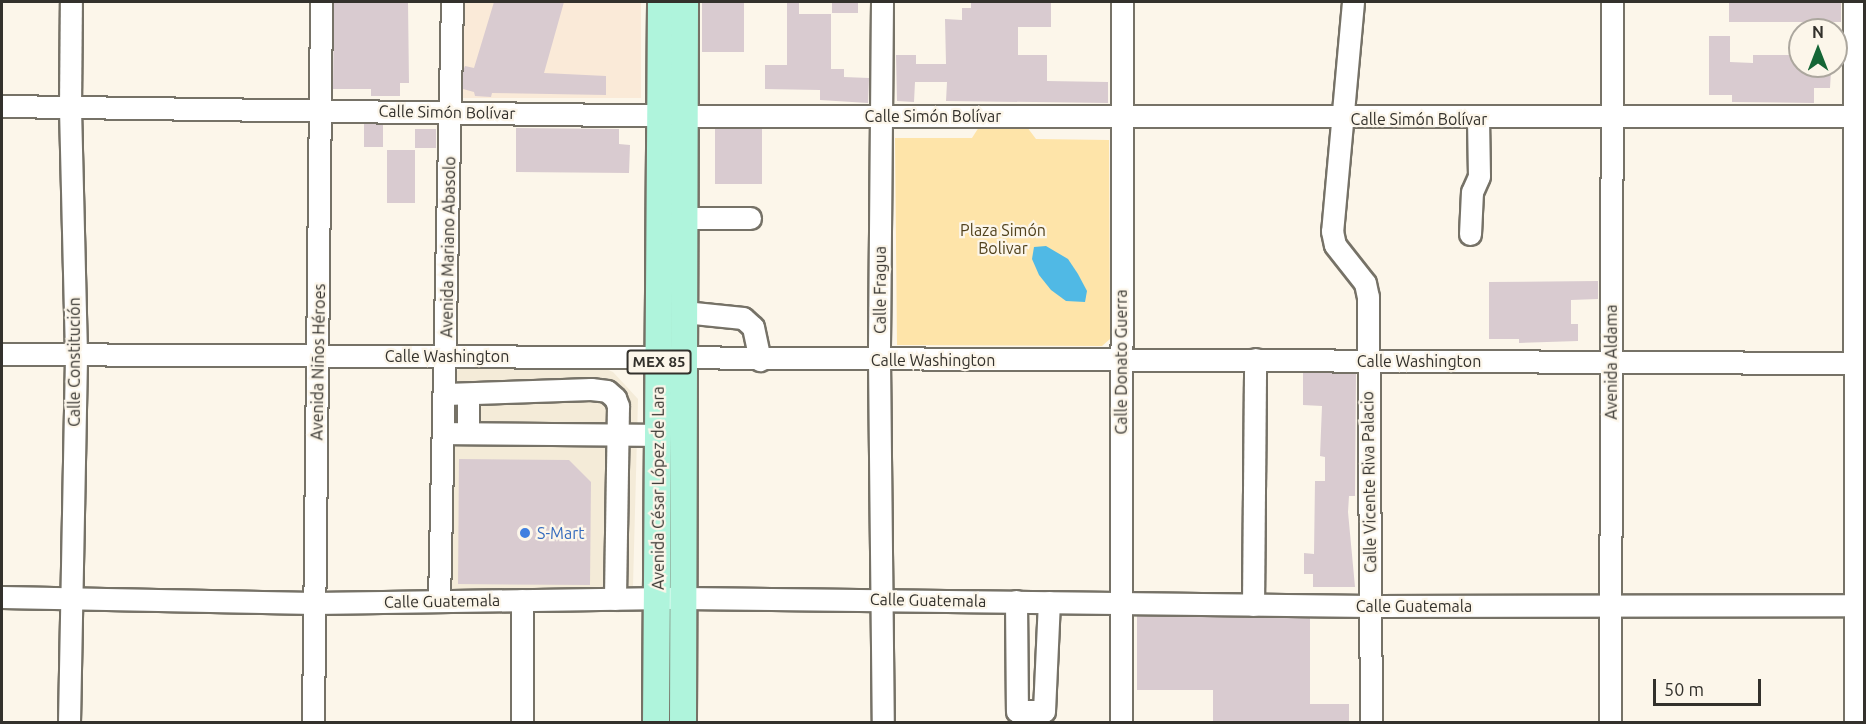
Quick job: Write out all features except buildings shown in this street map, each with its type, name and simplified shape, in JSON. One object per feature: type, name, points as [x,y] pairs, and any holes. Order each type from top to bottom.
[{"type":"main road","name":"Avenida César López de Lara","points":[[661,2],[685,218],[683,723]]},
{"type":"main road","name":"Avenida César López de Lara","points":[[656,723],[658,359],[673,116],[685,2]]},
{"type":"street","name":"Calle Constitución","points":[[69,723],[76,354],[70,107],[71,2]]},
{"type":"street","name":"Avenida Niños Héroes","points":[[313,723],[321,2]]},
{"type":"street","name":"Avenida Mariano Abasolo","points":[[439,601],[447,356],[452,2]]},
{"type":"street","name":"Calle Fragua","points":[[882,2],[879,360],[883,723]]},
{"type":"street","name":"Calle Donato Guerra","points":[[1121,723],[1122,2]]},
{"type":"street","name":"Calle Vicente Riva Palacio","points":[[1353,2],[1332,231],[1343,259],[1365,283],[1371,723]]},
{"type":"street","name":"Avenida Aldama","points":[[1610,723],[1612,2]]},
{"type":"street","points":[[1854,2],[1860,116],[1859,499],[1855,605],[1855,723]]},
{"type":"street","name":"Calle Simón Bolívar","points":[[2,106],[673,116],[881,115],[1342,119],[1860,116]]},
{"type":"street","points":[[1470,234],[1472,192],[1479,176],[1478,118]]},
{"type":"street","points":[[685,218],[750,218]]},
{"type":"street","points":[[684,312],[744,318],[753,327],[760,360]]},
{"type":"street","name":"Calle Washington","points":[[2,354],[760,360],[1255,359],[1860,363]]},
{"type":"street","points":[[1253,605],[1255,359]]},
{"type":"street","points":[[446,394],[607,391],[617,403],[615,599]]},
{"type":"street","points":[[468,394],[468,433]]},
{"type":"street","points":[[445,433],[658,435]]},
{"type":"street","name":"Calle Guatemala","points":[[2,597],[314,603],[683,598],[1371,606],[1855,605]]},
{"type":"street","points":[[522,600],[522,723]]},
{"type":"street","points":[[1016,601],[1017,711],[1044,711],[1049,602]]},
{"type":"shaded area","points":[[462,2],[641,2],[641,98],[462,98]]},
{"type":"shaded area","points":[[599,366],[613,372],[638,399],[633,586],[451,590],[455,373],[461,367]]},
{"type":"green space","name":"Plaza Simón Bolivar","points":[[979,127],[1027,127],[1036,139],[1109,140],[1110,339],[1102,346],[897,345],[895,138],[972,138]]},
{"type":"water","points":[[1046,246],[1068,259],[1087,291],[1085,302],[1066,301],[1051,290],[1039,275],[1032,259],[1034,247]]},
{"type":"place","name":"S-Mart","points":[[525,533]]}]
